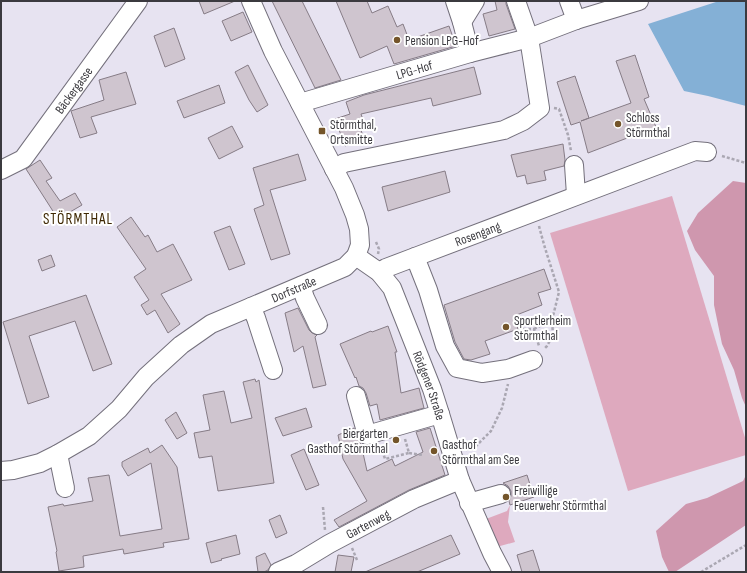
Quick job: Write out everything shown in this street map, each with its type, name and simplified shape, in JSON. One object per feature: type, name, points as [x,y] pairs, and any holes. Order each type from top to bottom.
[{"type":"street","name":"Bäckergasse","points":[[1,170],[23,159],[138,1]]},
{"type":"street","points":[[251,1],[273,51],[344,188],[359,229],[360,245],[356,256]]},
{"type":"street","points":[[455,1],[470,53]]},
{"type":"street","points":[[462,22],[474,1]]},
{"type":"street","points":[[334,168],[344,163],[504,130],[523,121],[540,108],[529,38],[516,1]]},
{"type":"street","points":[[569,1],[576,20]]},
{"type":"street","name":"LPG-Hof","points":[[300,103],[470,53],[529,38],[576,20],[639,1]]},
{"type":"street","name":"Rosengang","points":[[379,272],[576,195],[695,151],[707,152]]},
{"type":"street","points":[[574,165],[576,195]]},
{"type":"street","name":"Rödgener Straße","points":[[356,256],[379,272],[392,288],[432,389],[460,480],[492,553],[502,572]]},
{"type":"street","name":"Dorfstraße","points":[[1,471],[13,470],[40,463],[89,436],[119,409],[146,377],[181,345],[211,324],[346,267],[356,256]]},
{"type":"street","points":[[415,257],[428,290],[445,346],[457,368],[482,373],[508,369],[533,360]]},
{"type":"street","points":[[301,286],[305,298],[318,324]]},
{"type":"street","points":[[251,307],[273,370]]},
{"type":"street","points":[[356,396],[367,435],[440,414]]},
{"type":"street","points":[[58,454],[65,488]]},
{"type":"street","name":"Gartenweg","points":[[278,572],[296,564],[329,544],[414,499],[460,480]]},
{"type":"street","points":[[469,502],[502,494]]},
{"type":"path","points":[[540,108],[559,108],[568,135],[574,165]]},
{"type":"path","points":[[707,152],[746,163]]},
{"type":"path","points":[[534,329],[541,352],[554,335],[552,320],[560,292],[540,230],[538,210]]},
{"type":"path","points":[[518,329],[534,329],[552,320]]},
{"type":"path","points":[[452,454],[476,446],[491,431],[502,408],[510,379],[508,369]]},
{"type":"path","points":[[402,424],[409,453]]},
{"type":"path","points":[[380,444],[385,459],[409,453],[423,455]]},
{"type":"path","points":[[323,506],[329,544]]},
{"type":"path","points":[[701,572],[746,545]]},
{"type":"shaded area","points":[[733,181],[746,183],[746,407],[734,370],[722,344],[714,305],[714,276],[695,250],[687,231],[698,213]]},
{"type":"shaded area","points":[[672,196],[746,441],[746,455],[628,491],[550,233]]},
{"type":"shaded area","points":[[746,475],[746,525],[675,572],[669,572],[662,557],[656,531],[686,504],[707,498],[743,481]]},
{"type":"shaded area","points":[[510,505],[508,522],[515,542],[493,548],[486,519],[507,511]]},
{"type":"water","points":[[719,1],[746,1],[746,106],[684,91],[648,24]]},
{"type":"building","points":[[199,1],[235,1],[204,14]]},
{"type":"building","points":[[272,1],[302,1],[341,80],[315,88]]},
{"type":"building","points":[[336,1],[367,1],[372,13],[388,6],[397,27],[403,24],[409,40],[449,26],[456,46],[394,64],[387,46],[360,58]]},
{"type":"building","points":[[495,1],[506,1],[515,29],[489,36],[483,14],[497,10]]},
{"type":"building","points":[[243,12],[252,32],[231,41],[222,21]]},
{"type":"building","points":[[174,28],[185,59],[165,67],[154,36]]},
{"type":"building","points":[[635,55],[649,97],[644,99],[656,127],[588,153],[580,122],[571,125],[557,82],[575,76],[589,118],[581,121],[631,103],[616,61]]},
{"type":"building","points":[[248,65],[268,105],[257,112],[249,100],[235,72]]},
{"type":"building","points":[[474,67],[481,94],[433,106],[431,98],[361,114],[366,128],[361,130],[364,139],[345,146],[335,119],[350,114],[346,102],[364,95]]},
{"type":"building","points":[[126,72],[136,104],[91,117],[97,133],[80,138],[71,111],[104,100],[99,80]]},
{"type":"building","points":[[219,85],[225,103],[184,118],[177,101]]},
{"type":"building","points":[[232,126],[243,147],[219,159],[208,138]]},
{"type":"building","points":[[563,144],[565,160],[564,166],[544,171],[546,180],[527,184],[525,175],[517,177],[511,155]]},
{"type":"building","points":[[298,154],[306,180],[270,190],[290,254],[271,260],[254,209],[264,205],[253,168]]},
{"type":"building","points":[[40,160],[52,178],[46,181],[60,201],[75,193],[82,205],[58,219],[26,169]]},
{"type":"building","points":[[445,171],[450,192],[388,211],[382,187]]},
{"type":"building","points":[[131,217],[145,237],[148,235],[157,252],[173,244],[192,280],[161,294],[180,324],[168,333],[155,310],[147,315],[141,305],[149,300],[134,277],[146,269],[117,227]]},
{"type":"building","points":[[230,226],[245,264],[229,270],[214,232]]},
{"type":"building","points":[[51,255],[55,266],[42,271],[38,260]]},
{"type":"building","points":[[544,269],[551,289],[538,293],[542,305],[514,316],[518,329],[485,341],[490,354],[471,360],[464,359],[455,342],[444,305]]},
{"type":"building","points":[[86,295],[112,364],[93,371],[75,321],[29,336],[49,397],[28,404],[3,322]]},
{"type":"building","points":[[298,308],[309,330],[317,335],[315,337],[326,385],[313,388],[303,346],[294,352],[285,313]]},
{"type":"building","points":[[388,326],[397,352],[395,352],[401,393],[419,388],[424,408],[380,420],[377,404],[370,406],[366,393],[363,388],[359,386],[340,344],[371,331],[372,332]]},
{"type":"building","points":[[255,379],[256,382],[259,380],[274,483],[218,491],[212,456],[199,458],[194,433],[210,430],[203,395],[224,391],[231,423],[252,418],[243,382]]},
{"type":"building","points":[[306,408],[312,427],[283,436],[275,418]]},
{"type":"building","points":[[176,412],[187,433],[177,439],[165,420]]},
{"type":"building","points":[[354,428],[357,438],[361,444],[367,471],[392,459],[395,466],[423,452],[416,432],[430,428],[445,475],[409,490],[339,527],[334,520],[367,501],[343,459],[338,435]]},
{"type":"building","points":[[162,445],[177,467],[189,539],[163,543],[164,547],[124,554],[123,549],[83,556],[84,567],[59,571],[57,551],[48,507],[93,501],[88,478],[109,475],[120,536],[162,529],[151,463],[128,476],[122,466],[122,462],[148,448],[150,453]]},
{"type":"building","points":[[304,449],[319,485],[306,490],[291,455]]},
{"type":"building","points":[[527,475],[534,497],[510,505],[509,501],[511,491],[508,486],[503,483]]},
{"type":"building","points":[[280,515],[287,533],[276,538],[269,520]]},
{"type":"building","points":[[236,535],[240,554],[211,563],[206,543]]},
{"type":"building","points":[[451,535],[460,554],[417,572],[365,572]]},
{"type":"building","points":[[533,550],[540,572],[522,572],[517,555]]},
{"type":"building","points":[[265,553],[271,565],[268,570],[258,572],[256,557]]},
{"type":"building","points":[[338,555],[354,557],[351,572],[335,572]]},
{"type":"place","name":"Pension LPG-Hof","points":[[397,40]]},
{"type":"place","name":"Schloss Störmthal","points":[[618,124]]},
{"type":"place","name":"Störmthal, Ortsmitte","points":[[322,131]]},
{"type":"place","name":"Sportlerheim Störmthal","points":[[506,327]]},
{"type":"place","name":"Biergarten Gasthof Störmthal","points":[[396,440]]},
{"type":"place","name":"Gasthof Störmthal am See","points":[[434,451]]},
{"type":"place","name":"Freiwillige Feuerwehr Störmthal","points":[[506,497]]},
{"type":"district","name":"STÖRMTHAL","points":[[78,219]]}]
